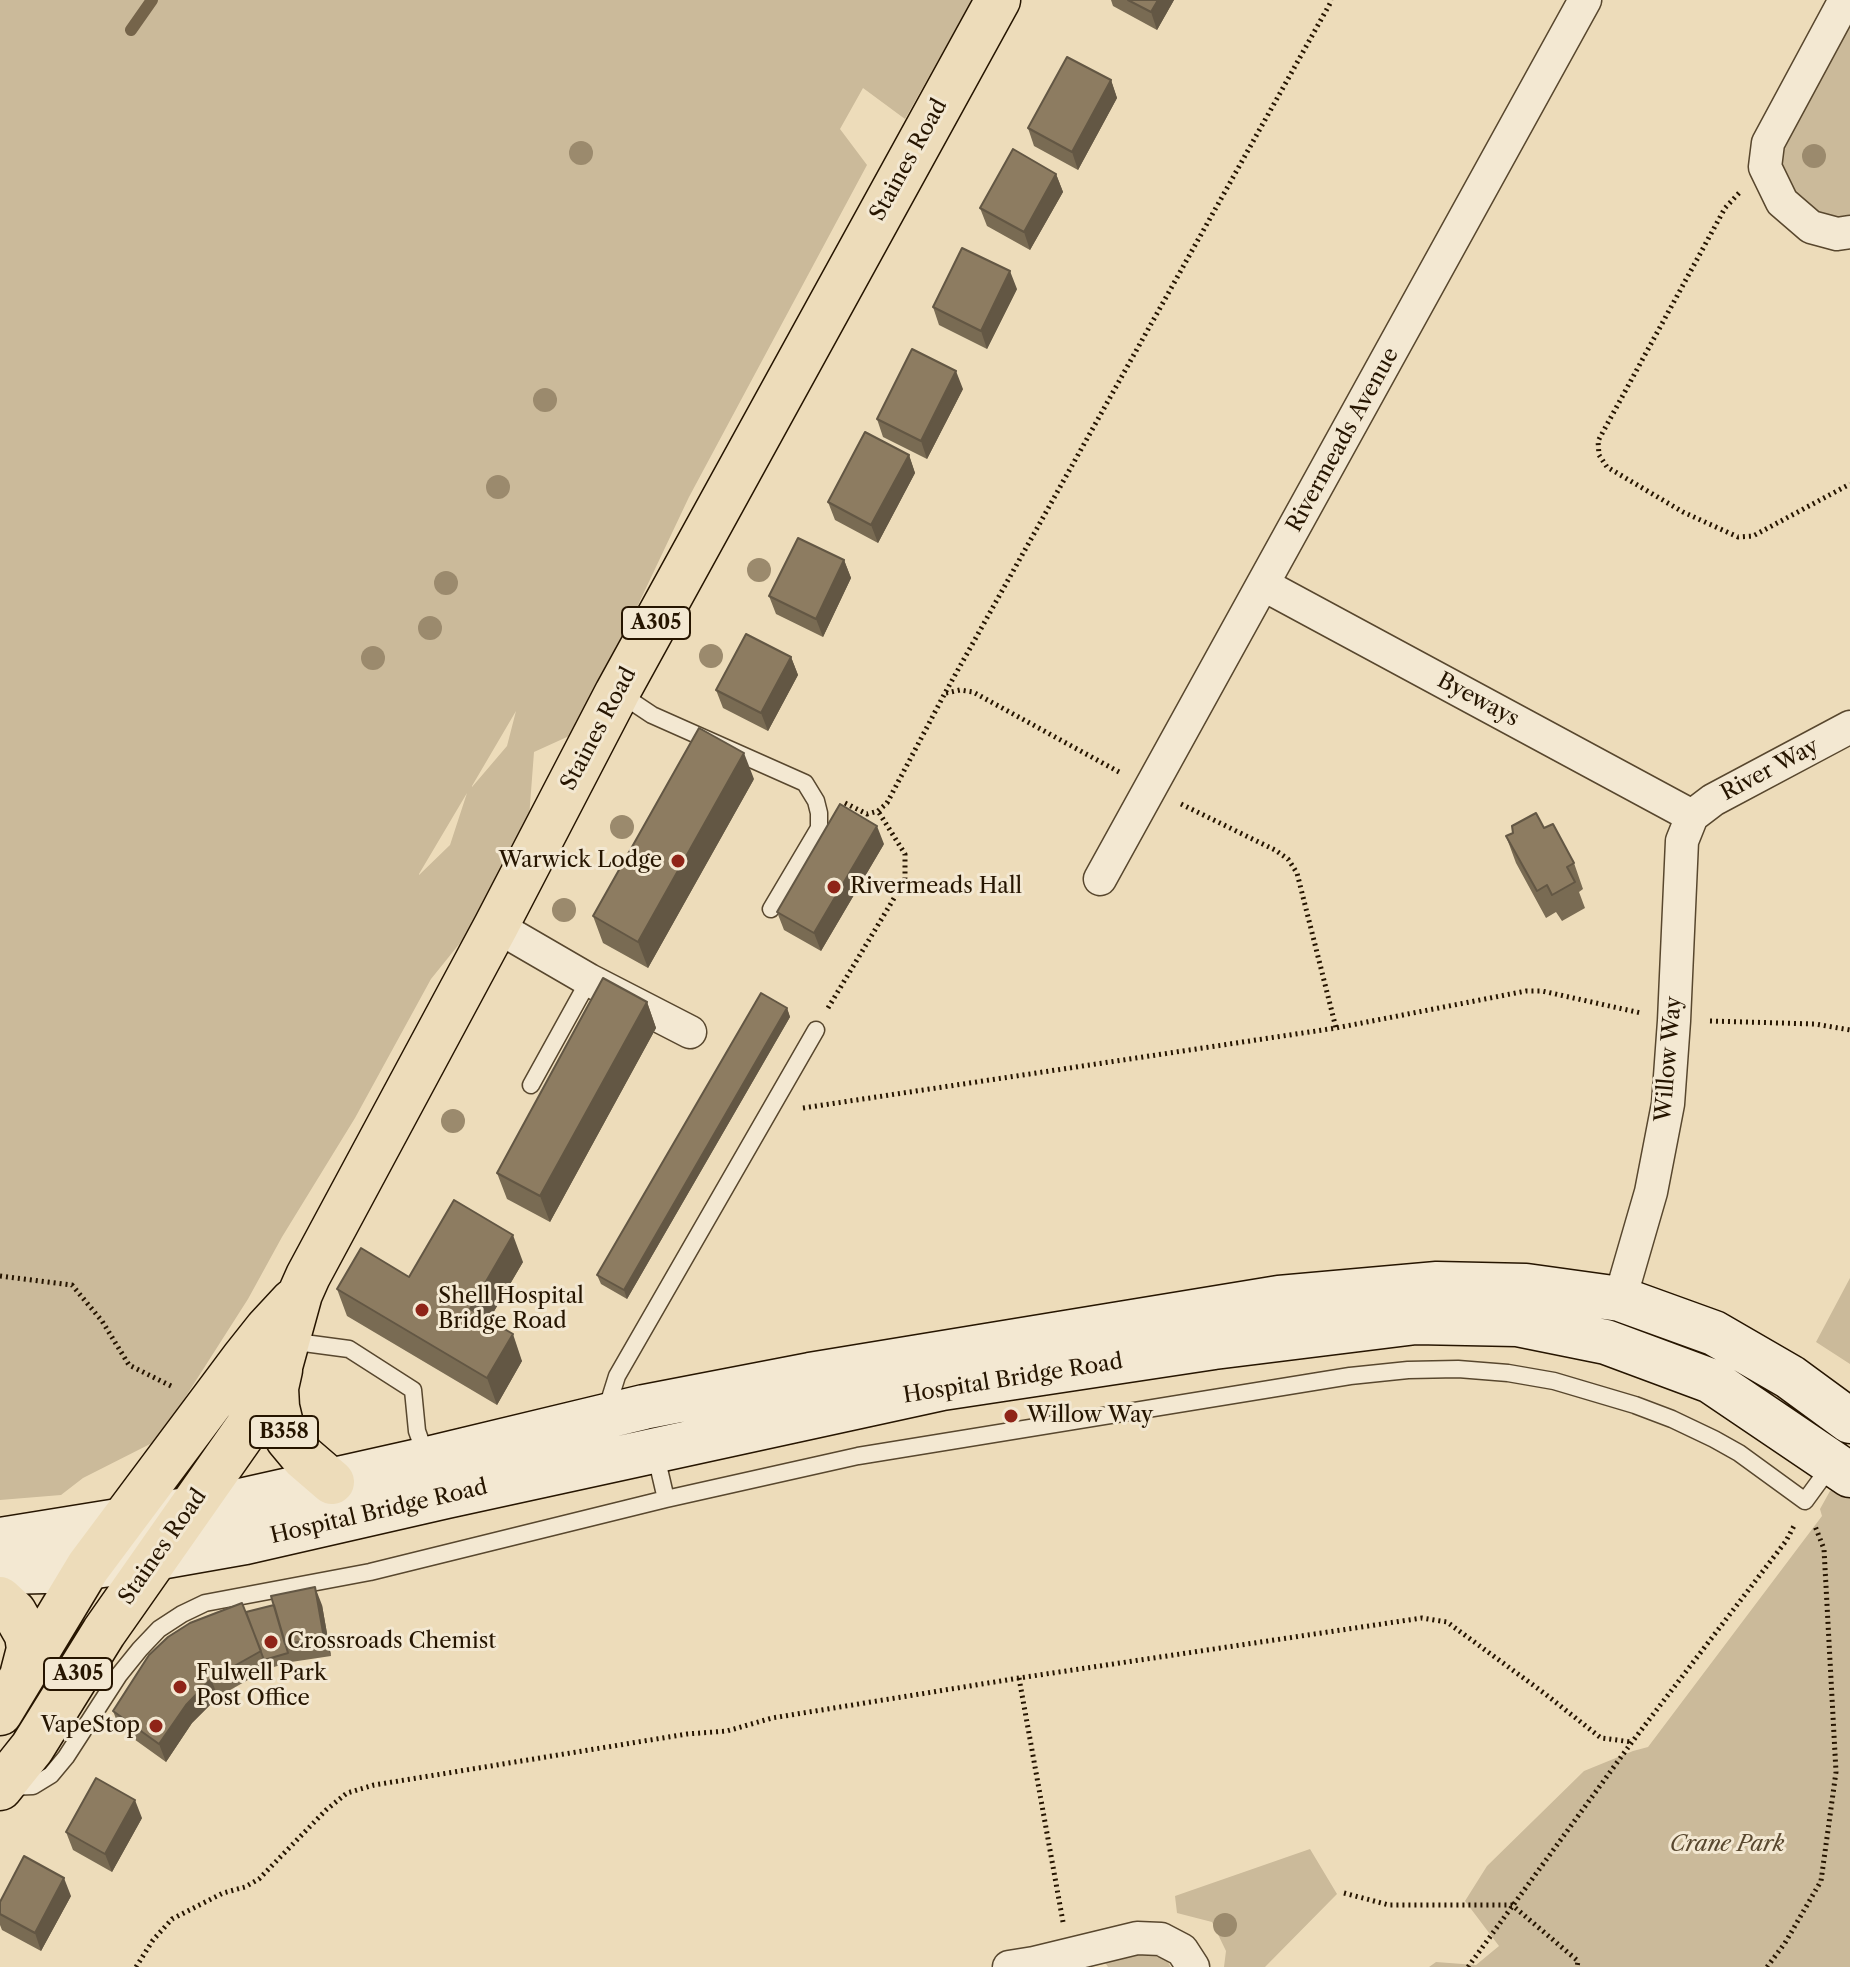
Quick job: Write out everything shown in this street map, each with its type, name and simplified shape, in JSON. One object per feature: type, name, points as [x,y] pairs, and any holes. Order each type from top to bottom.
[{"type":"main road","name":"Staines Road","points":[[0,1788],[32,1748],[104,1632],[247,1428],[284,1352],[300,1294],[617,693],[998,0]]},
{"type":"main road","name":"Hospital Bridge Road","points":[[0,1540],[189,1510],[332,1482],[624,1411],[810,1375],[1279,1298],[1437,1284],[1526,1286],[1620,1299],[1714,1333],[1790,1377],[1850,1421]]},
{"type":"main road","name":"Staines Road","points":[[0,1713],[88,1567],[251,1348],[300,1294]]},
{"type":"main road","points":[[1606,1342],[1620,1299]]},
{"type":"main road","name":"Hospital Bridge Road","points":[[0,1572],[88,1567],[270,1537],[942,1388],[1214,1347],[1416,1322],[1517,1324],[1606,1342],[1711,1381],[1844,1459]]},
{"type":"main road","name":"B358","points":[[284,1352],[276,1388],[282,1428],[303,1457],[332,1482]]},
{"type":"main road","points":[[624,1411],[654,1451]]},
{"type":"main road","points":[[0,1599],[14,1612],[27,1635],[29,1649],[23,1672]]},
{"type":"street","name":"Rivermeads Avenue","points":[[1100,879],[1585,0]]},
{"type":"street","points":[[1842,1],[1768,143],[1765,167],[1782,202],[1811,227],[1837,234],[1850,232]]},
{"type":"street","name":"Byeways","points":[[1264,585],[1692,816]]},
{"type":"street","name":"River Way","points":[[1692,816],[1713,800],[1850,727]]},
{"type":"street","name":"Willow Way","points":[[1620,1299],[1651,1192],[1668,1104],[1682,841],[1692,816]]},
{"type":"street","points":[[496,926],[589,980],[690,1032]]},
{"type":"street","points":[[1038,1963],[1137,1938],[1161,1939],[1182,1950],[1193,1967]]},
{"type":"lane","points":[[617,693],[652,715],[805,783],[816,801],[819,828],[771,909]]},
{"type":"lane","points":[[531,1085],[589,980]]},
{"type":"lane","points":[[624,1411],[617,1376],[816,1030]]},
{"type":"lane","points":[[284,1352],[349,1349],[413,1390],[417,1431],[428,1459]]},
{"type":"lane","points":[[0,1788],[33,1786],[51,1775],[140,1649],[159,1629],[205,1603],[370,1572],[666,1499],[858,1456],[1350,1376],[1458,1369],[1554,1381],[1672,1419],[1739,1453],[1805,1501],[1844,1459]]},
{"type":"lane","points":[[654,1451],[666,1499]]},
{"type":"path","points":[[805,783],[867,814],[878,811],[887,803],[945,693],[1332,0]]},
{"type":"path","points":[[1765,167],[1725,208],[1598,441],[1599,455],[1607,467],[1683,512],[1738,537],[1753,536],[1850,484]]},
{"type":"path","points":[[945,693],[960,690],[973,692],[1150,789],[1288,859],[1297,873],[1336,1028]]},
{"type":"path","points":[[816,1030],[905,880],[905,854],[878,811]]},
{"type":"path","points":[[766,1114],[1336,1028],[1526,991],[1542,991],[1674,1021],[1815,1024],[1850,1030]]},
{"type":"path","points":[[0,1276],[72,1285],[102,1321],[129,1365],[178,1389]]},
{"type":"path","points":[[1468,1967],[1632,1742],[1786,1541],[1805,1501]]},
{"type":"path","points":[[1767,1967],[1785,1943],[1821,1881],[1836,1772],[1824,1549],[1805,1501]]},
{"type":"path","points":[[136,1967],[153,1940],[172,1919],[259,1879],[326,1810],[347,1793],[374,1785],[687,1734],[727,1731],[772,1718],[1019,1678],[1422,1618],[1447,1622],[1601,1738],[1632,1742]]},
{"type":"path","points":[[1019,1678],[1043,1811],[1038,1963]]},
{"type":"path","points":[[1344,1893],[1389,1905],[1512,1905],[1578,1961],[1577,1967]]},
{"type":"green space","points":[[0,0],[972,0],[905,119],[863,88],[840,129],[867,165],[689,497],[578,732],[534,752],[529,818],[477,922],[431,979],[355,1118],[248,1299],[158,1440],[83,1478],[61,1495],[0,1500]],"holes":[[[516,711],[507,746],[472,787],[472,786]],[[467,793],[450,845],[419,875],[419,874]]]},
{"type":"green space","points":[[1850,0],[1850,232],[1811,227],[1768,143]]},
{"type":"green space","points":[[1850,1278],[1850,1364],[1816,1342]]},
{"type":"green space","name":"Crane Park","points":[[1844,1489],[1850,1493],[1850,1967],[1429,1967],[1436,1962],[1476,1965],[1499,1946],[1465,1901],[1487,1866],[1584,1771],[1648,1747],[1822,1516],[1820,1509],[1830,1491]]},
{"type":"green space","points":[[1310,1849],[1337,1894],[1265,1967],[1224,1967],[1226,1951],[1212,1922],[1177,1913],[1175,1896]]},
{"type":"green space","points":[[1161,1952],[1171,1967],[1108,1967],[1101,1956]]},
{"type":"building","points":[[1128,0],[1158,0],[1151,12]]},
{"type":"building","points":[[1067,57],[1111,80],[1072,152],[1028,128]]},
{"type":"building","points":[[1013,149],[1056,174],[1024,232],[980,208]]},
{"type":"building","points":[[962,248],[1010,271],[981,331],[933,307]]},
{"type":"building","points":[[912,349],[956,371],[921,441],[877,419]]},
{"type":"building","points":[[865,432],[909,455],[871,525],[828,502]]},
{"type":"building","points":[[798,538],[844,560],[816,619],[769,596]]},
{"type":"building","points":[[746,634],[791,657],[761,713],[716,690]]},
{"type":"building","points":[[699,728],[744,753],[638,942],[593,916]]},
{"type":"building","points":[[840,804],[877,826],[814,933],[777,912]]},
{"type":"building","points":[[1536,813],[1544,828],[1553,824],[1574,863],[1567,867],[1575,882],[1552,895],[1547,885],[1537,891],[1506,836],[1513,833],[1512,826]]},
{"type":"building","points":[[603,978],[647,1002],[540,1196],[497,1173]]},
{"type":"building","points":[[761,993],[787,1008],[624,1290],[597,1275]]},
{"type":"building","name":"Shell Hospital Bridge Road","points":[[454,1200],[513,1235],[470,1309],[513,1334],[487,1378],[337,1289],[361,1248],[409,1277]]},
{"type":"building","points":[[315,1587],[324,1638],[285,1644],[271,1596]]},
{"type":"building","points":[[242,1603],[261,1651],[211,1679],[186,1705],[159,1744],[113,1711],[149,1655],[168,1637],[190,1623]]},
{"type":"building","name":"Crossroads Chemist","points":[[274,1605],[288,1653],[264,1660],[246,1612]]},
{"type":"building","points":[[96,1778],[135,1800],[105,1854],[66,1832]]},
{"type":"building","points":[[24,1856],[64,1878],[35,1933],[0,1914],[0,1902]]},
{"type":"waterway","points":[[131,30],[152,0]]},
{"type":"place","name":"Warwick Lodge","points":[[678,861]]},
{"type":"place","name":"Rivermeads Hall","points":[[834,887]]},
{"type":"place","name":"Shell Hospital Bridge Road","points":[[422,1310]]},
{"type":"place","name":"Willow Way","points":[[1011,1416]]},
{"type":"place","name":"Crossroads Chemist","points":[[271,1642]]},
{"type":"place","name":"Fulwell Park Post Office","points":[[180,1687]]},
{"type":"place","name":"VapeStop","points":[[156,1726]]}]
